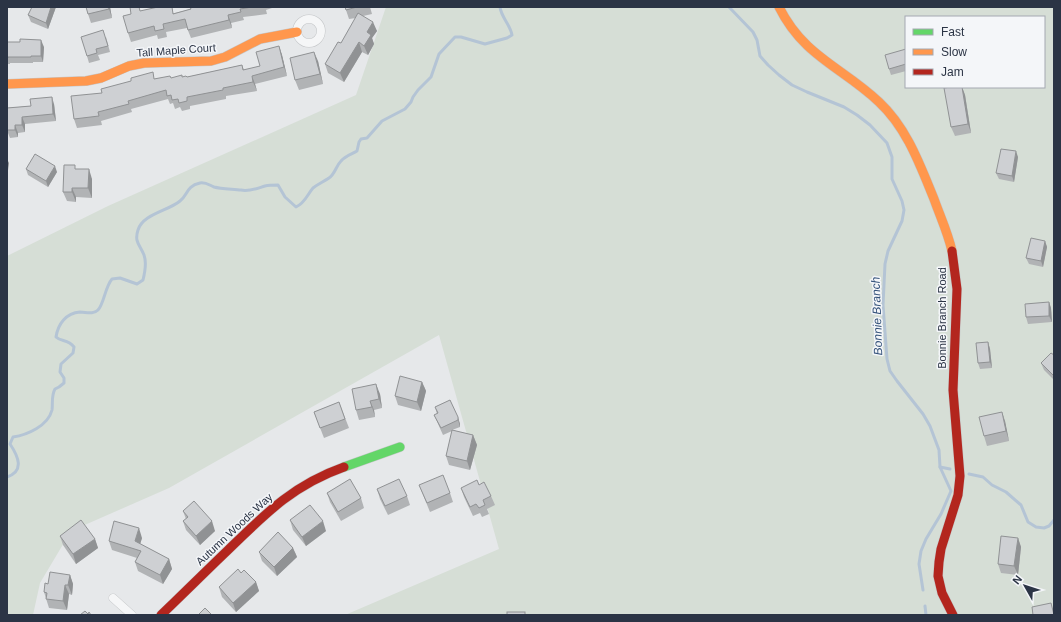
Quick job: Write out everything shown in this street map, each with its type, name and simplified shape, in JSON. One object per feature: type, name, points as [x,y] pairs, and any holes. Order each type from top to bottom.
[{"type":"street","name":"Bonnie Branch Road","points":[[779,7],[793,31],[803,42],[818,56],[866,90],[891,114],[910,144],[927,182],[946,231],[954,257],[956,281],[953,388],[960,482],[957,498],[944,538],[939,559],[938,573],[941,590],[953,615]]},
{"type":"street","name":"Tall Maple Court","points":[[7,84],[86,82],[97,80],[128,66],[144,63],[210,61],[222,58],[265,37],[297,32]]},
{"type":"street","name":"Autumn Woods Way","points":[[161,615],[267,512],[288,496],[307,483],[327,473],[400,447]]},
{"type":"street","points":[[112,598],[132,615]]},
{"type":"shaded area","points":[[386,7],[1054,7],[1054,615],[345,615],[499,549],[439,335],[169,488],[71,531],[40,583],[33,615],[7,615],[7,256],[108,206],[356,95]]},
{"type":"building","points":[[32,7],[51,7],[46,23],[28,15]]},
{"type":"building","points":[[86,7],[108,7],[109,9],[88,14]]},
{"type":"building","points":[[130,7],[139,7],[140,11],[158,7],[172,7],[173,14],[191,9],[190,7],[252,7],[240,9],[241,12],[228,15],[229,20],[188,30],[185,19],[163,24],[164,29],[155,31],[154,26],[128,33],[123,16],[131,14]]},
{"type":"building","points":[[345,7],[357,7],[346,10]]},
{"type":"building","points":[[358,13],[373,22],[367,32],[371,35],[364,46],[359,42],[340,73],[325,64],[338,42],[341,43]]},
{"type":"building","points":[[103,30],[108,46],[96,49],[97,53],[87,56],[81,37]]},
{"type":"building","points":[[20,39],[41,40],[41,56],[7,58],[7,42],[20,42]]},
{"type":"building","points":[[279,46],[284,67],[252,76],[253,82],[187,97],[187,101],[179,103],[178,99],[172,100],[171,95],[167,96],[166,90],[128,101],[129,104],[98,112],[99,116],[74,119],[71,96],[102,93],[101,89],[131,81],[131,78],[153,72],[154,79],[170,76],[171,78],[182,75],[182,77],[187,77],[242,65],[243,70],[260,66],[256,52]]},
{"type":"building","points":[[905,49],[905,64],[889,69],[885,55]]},
{"type":"building","points":[[314,52],[320,74],[295,80],[290,58]]},
{"type":"building","points":[[944,88],[962,88],[968,124],[951,127]]},
{"type":"building","points":[[52,97],[53,114],[22,117],[22,125],[15,125],[15,130],[7,130],[7,108],[31,106],[30,99]]},
{"type":"building","points":[[1001,149],[1016,151],[1012,176],[996,173]]},
{"type":"building","points":[[35,154],[55,166],[46,181],[26,169]]},
{"type":"building","points":[[64,165],[75,165],[75,169],[89,169],[88,188],[72,188],[72,192],[63,192]]},
{"type":"building","points":[[1031,238],[1045,241],[1041,261],[1026,258]]},
{"type":"building","points":[[1049,302],[1049,316],[1026,317],[1025,304]]},
{"type":"building","points":[[988,342],[990,362],[978,363],[976,343]]},
{"type":"building","points":[[1051,353],[1054,355],[1054,376],[1041,363]]},
{"type":"building","points":[[400,376],[422,382],[417,402],[395,396]]},
{"type":"building","points":[[376,384],[379,399],[370,401],[372,407],[356,410],[352,389]]},
{"type":"building","points":[[450,400],[458,420],[441,428],[434,415],[438,413],[435,407]]},
{"type":"building","points":[[339,402],[345,419],[320,428],[314,412]]},
{"type":"building","points":[[1002,412],[1006,431],[984,436],[979,417]]},
{"type":"building","points":[[452,430],[473,435],[467,461],[446,456]]},
{"type":"building","points":[[443,475],[450,493],[427,503],[419,485]]},
{"type":"building","points":[[350,479],[361,498],[338,512],[327,493]]},
{"type":"building","points":[[399,479],[407,496],[385,506],[377,489]]},
{"type":"building","points":[[477,480],[479,485],[484,482],[491,496],[483,500],[485,505],[479,508],[476,504],[470,507],[461,488]]},
{"type":"building","points":[[194,501],[212,521],[196,536],[183,521],[188,517],[183,511]]},
{"type":"building","points":[[310,505],[323,521],[302,537],[290,520]]},
{"type":"building","points":[[81,520],[95,539],[73,554],[60,536]]},
{"type":"building","points":[[114,521],[139,528],[135,541],[169,559],[160,575],[135,562],[141,551],[109,541]]},
{"type":"building","points":[[278,532],[293,548],[274,567],[259,552]]},
{"type":"building","points":[[1001,536],[1018,538],[1014,566],[998,564]]},
{"type":"building","points":[[238,569],[241,573],[244,570],[256,582],[233,603],[219,587]]},
{"type":"building","points":[[50,572],[70,575],[68,585],[65,585],[63,601],[46,599],[47,593],[44,592],[45,583],[48,584]]},
{"type":"building","points":[[1051,603],[1054,615],[1033,615],[1032,607]]},
{"type":"building","points":[[205,608],[212,615],[198,615]]},
{"type":"building","points":[[85,611],[88,614],[89,612],[91,615],[80,615]]},
{"type":"building","points":[[507,612],[525,612],[525,615],[507,615]]},
{"type":"waterway","points":[[7,477],[13,474],[18,467],[17,458],[10,444],[13,437],[30,432],[46,421],[52,410],[55,389],[64,383],[64,378],[60,372],[61,364],[73,353],[74,347],[72,344],[56,337],[61,324],[71,314],[80,312],[96,312],[102,304],[112,279],[120,278],[137,284],[143,280],[145,261],[144,255],[138,243],[137,234],[145,220],[183,199],[192,186],[200,183],[206,183],[217,188],[244,190],[253,190],[278,185],[285,197],[296,207],[304,201],[313,188],[331,176],[343,159],[357,151],[361,139],[367,138],[382,121],[405,109],[418,90],[431,77],[439,54],[455,37],[461,37],[485,44],[507,38],[512,35],[500,7]]},
{"type":"waterway","name":"Bonnie Branch","points":[[729,7],[753,32],[757,40],[760,56],[768,65],[792,85],[844,107],[857,115],[870,125],[887,143],[892,157],[892,179],[902,201],[904,210],[902,221],[888,251],[885,264],[883,305],[887,359],[890,371],[923,414],[930,426],[939,450],[940,467],[951,491],[941,514],[926,539],[921,551],[919,564],[923,590]]},
{"type":"waterway","points":[[940,467],[950,469]]},
{"type":"waterway","points":[[969,474],[983,477],[992,485],[1006,492],[1021,505],[1028,522],[1036,527],[1044,528],[1049,526],[1054,520]]},
{"type":"waterway","points":[[925,606],[926,615]]},
{"type":"traffic: fast","points":[[344,467],[400,447]]},
{"type":"traffic: slow","points":[[779,7],[789,24],[812,50],[879,102],[897,123],[912,148],[923,173],[944,225],[952,251]]},
{"type":"traffic: slow","points":[[7,84],[86,81],[101,78],[129,66],[144,63],[211,61],[225,57],[260,39],[297,32]]},
{"type":"traffic: jam","points":[[952,251],[957,289],[953,390],[960,476],[958,495],[941,549],[938,576],[942,593],[953,615]]},
{"type":"traffic: jam","points":[[161,615],[267,513],[295,492],[310,483],[326,474],[344,467]]}]
